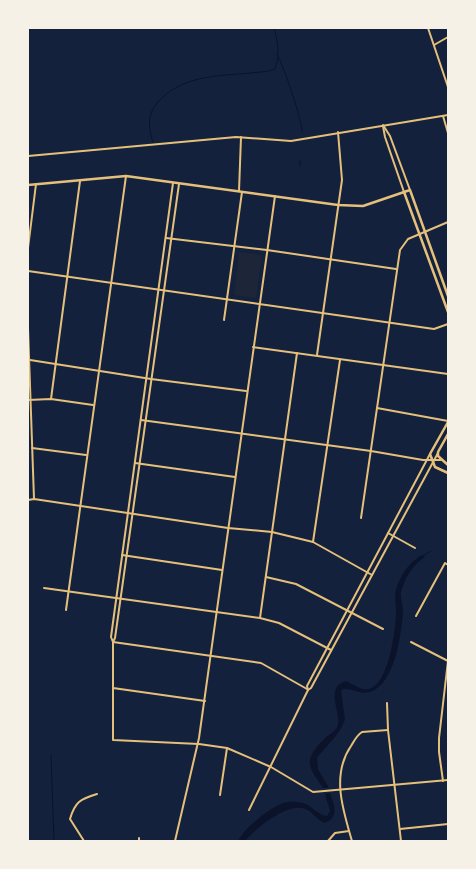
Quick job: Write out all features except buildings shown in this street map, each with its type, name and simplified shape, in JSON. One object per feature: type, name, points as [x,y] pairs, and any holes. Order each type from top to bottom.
[{"type":"street","points":[[428,28],[448,87]]},
{"type":"street","points":[[434,44],[448,37]]},
{"type":"street","points":[[28,156],[241,138],[291,141],[338,132],[448,115]]},
{"type":"street","points":[[443,116],[448,132]]},
{"type":"street","points":[[383,125],[390,136],[448,296]]},
{"type":"street","points":[[383,125],[385,137],[404,192],[448,312]]},
{"type":"street","points":[[317,355],[342,173],[338,132]]},
{"type":"street","points":[[224,320],[240,192],[241,138]]},
{"type":"street","points":[[28,185],[80,179],[126,176],[338,205],[363,206],[410,190]]},
{"type":"street","points":[[66,610],[79,505],[126,176]]},
{"type":"street","points":[[51,399],[80,179]]},
{"type":"street","points":[[173,183],[111,637],[113,642],[113,740],[198,744],[227,748],[271,767],[312,792],[448,780]]},
{"type":"street","points":[[28,248],[36,184]]},
{"type":"street","points":[[113,642],[115,638],[121,599],[179,184]]},
{"type":"street","points":[[175,841],[198,744],[205,701],[275,196]]},
{"type":"street","points":[[361,518],[378,408],[396,269],[400,250],[404,243],[419,233],[448,222]]},
{"type":"street","points":[[166,238],[267,250],[396,269]]},
{"type":"street","points":[[28,271],[434,329],[448,324]]},
{"type":"street","points":[[28,328],[32,400],[34,499]]},
{"type":"street","points":[[253,347],[448,374]]},
{"type":"street","points":[[260,618],[297,353]]},
{"type":"street","points":[[30,360],[151,379],[247,391]]},
{"type":"street","points":[[313,542],[340,360]]},
{"type":"street","points":[[28,400],[51,399],[93,405]]},
{"type":"street","points":[[308,690],[307,686],[448,421],[378,408]]},
{"type":"street","points":[[141,420],[371,451],[427,461],[441,460]]},
{"type":"street","points":[[249,810],[308,690],[311,688],[448,434]]},
{"type":"street","points":[[32,448],[86,455]]},
{"type":"street","points":[[438,452],[438,456],[441,460],[448,465]]},
{"type":"street","points":[[28,454],[32,453]]},
{"type":"street","points":[[430,454],[435,467]]},
{"type":"street","points":[[427,461],[431,465],[448,473]]},
{"type":"street","points":[[135,463],[235,478]]},
{"type":"street","points":[[28,500],[34,499],[228,528],[272,532],[313,542],[372,575]]},
{"type":"street","points":[[388,533],[415,548]]},
{"type":"street","points":[[122,555],[222,570]]},
{"type":"street","points":[[416,616],[445,563],[448,565]]},
{"type":"street","points":[[266,577],[296,584],[383,629]]},
{"type":"street","points":[[44,588],[260,618],[278,623],[331,650]]},
{"type":"street","points":[[113,642],[260,663],[308,690]]},
{"type":"street","points":[[411,642],[448,661],[439,738],[439,752],[443,781]]},
{"type":"street","points":[[113,688],[205,701]]},
{"type":"street","points":[[387,703],[388,730],[401,841]]},
{"type":"street","points":[[352,841],[339,790],[341,764],[359,734],[362,732],[388,730]]},
{"type":"street","points":[[220,795],[227,748]]},
{"type":"street","points":[[84,841],[70,819],[74,807],[83,798],[97,794]]},
{"type":"street","points":[[400,828],[448,824]]},
{"type":"street","points":[[328,841],[336,833],[349,831]]},
{"type":"shaded area","points":[[239,252],[262,255],[256,298],[234,295]]},
{"type":"shaded area","points":[[422,555],[425,557],[417,563],[410,572],[401,592],[403,610],[399,644],[396,657],[386,679],[379,687],[370,692],[363,693],[347,689],[343,689],[341,691],[345,719],[337,735],[317,758],[318,769],[329,788],[323,788],[313,774],[310,757],[325,738],[334,731],[338,725],[335,700],[336,689],[339,684],[346,681],[360,688],[369,689],[376,685],[382,677],[393,642],[396,619],[396,589],[406,570],[413,561]]},
{"type":"shaded area","points":[[330,793],[334,806],[334,814],[329,821],[324,823],[305,809],[290,809],[272,818],[256,830],[245,841],[238,841],[246,830],[260,817],[282,803],[303,803],[320,814],[327,816],[330,811],[325,794]]},
{"type":"waterway","points":[[153,142],[149,126],[152,111],[158,102],[178,86],[201,78],[263,72],[275,69],[278,59],[278,48],[274,28]]},
{"type":"waterway","points":[[277,55],[284,69],[292,93],[302,132]]},
{"type":"waterway","points":[[300,160],[300,166]]},
{"type":"waterway","points":[[423,556],[431,551]]},
{"type":"waterway","points":[[51,755],[54,841]]}]
